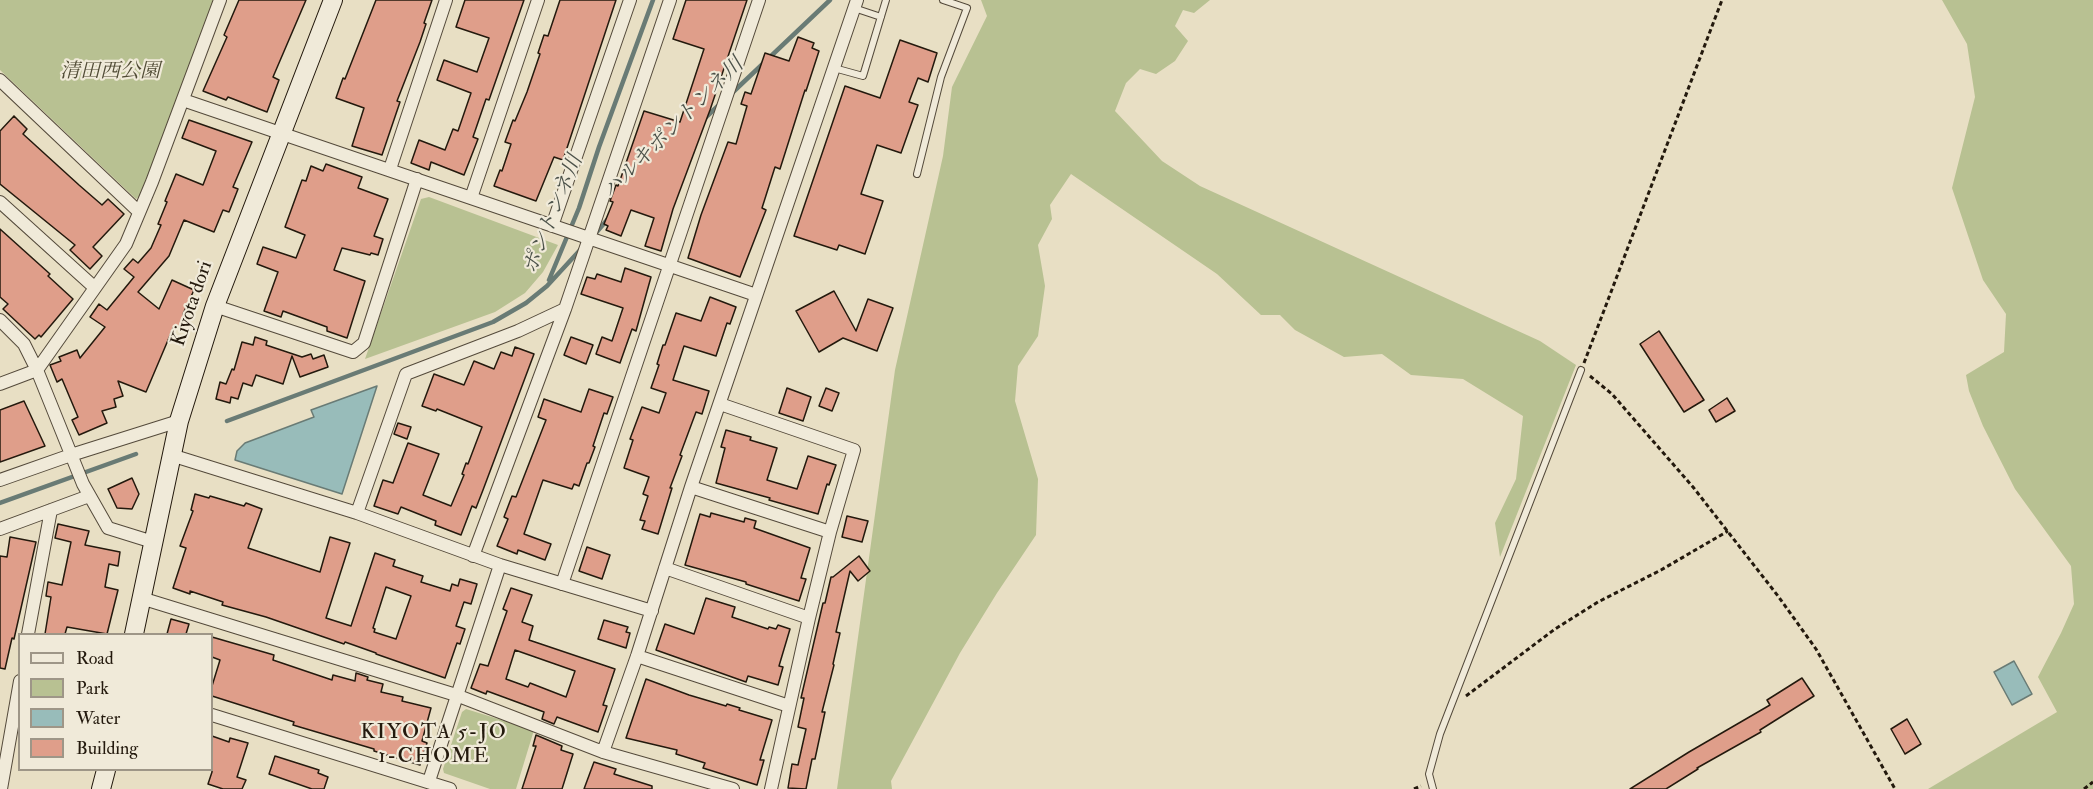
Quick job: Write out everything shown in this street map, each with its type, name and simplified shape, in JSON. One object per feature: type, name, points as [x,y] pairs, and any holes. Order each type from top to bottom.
[{"type":"street","points":[[0,384],[37,370],[126,244],[220,0]]},
{"type":"street","name":"Kiyota dori","points":[[134,633],[179,421],[215,306],[333,0]]},
{"type":"street","points":[[390,170],[446,0]]},
{"type":"street","points":[[471,198],[538,0]]},
{"type":"street","points":[[556,227],[630,0]]},
{"type":"street","points":[[473,556],[565,309],[584,236],[670,0]]},
{"type":"street","points":[[562,584],[759,0]]},
{"type":"street","points":[[603,752],[855,4]]},
{"type":"street","points":[[0,80],[139,212]]},
{"type":"street","points":[[183,100],[756,295]]},
{"type":"street","points":[[215,306],[353,352],[364,343],[417,179]]},
{"type":"street","points":[[0,202],[94,287]]},
{"type":"street","points":[[357,513],[406,374],[518,332],[565,309]]},
{"type":"street","points":[[0,320],[24,344],[37,370],[83,484],[108,528],[153,542]]},
{"type":"street","points":[[720,404],[854,450],[830,532],[771,789]]},
{"type":"street","points":[[0,480],[73,460],[179,421]]},
{"type":"street","points":[[171,455],[357,513],[500,566],[652,611]]},
{"type":"street","points":[[691,487],[830,532]]},
{"type":"street","points":[[0,529],[89,496]]},
{"type":"street","points":[[28,633],[51,510]]},
{"type":"street","points":[[429,782],[500,566]]},
{"type":"street","points":[[665,568],[809,618]]},
{"type":"street","points":[[141,598],[456,695],[603,752],[733,789]]},
{"type":"street","points":[[637,656],[789,706]]},
{"type":"street","points":[[1,789],[18,692]]},
{"type":"street","points":[[213,715],[450,789]]},
{"type":"street","points":[[101,789],[106,771]]},
{"type":"lane","points":[[834,68],[863,76],[886,0]]},
{"type":"lane","points":[[917,174],[941,77],[967,8],[943,0]]},
{"type":"lane","points":[[855,4],[881,17]]},
{"type":"lane","points":[[1433,789],[1429,774],[1450,709],[1581,370]]},
{"type":"path","points":[[1722,0],[1581,370],[1612,394],[1728,531],[1772,587],[1816,649],[1895,789]]},
{"type":"path","points":[[1450,709],[1555,629],[1598,602],[1661,570],[1728,531]]},
{"type":"path","points":[[2084,789],[2093,782]]},
{"type":"green space","name":"清田西公園","points":[[0,0],[216,0],[143,193],[136,199],[0,70]]},
{"type":"green space","points":[[981,0],[1210,0],[1194,13],[1183,10],[1175,26],[1188,41],[1175,61],[1156,74],[1140,69],[1126,83],[1115,111],[1162,161],[1200,186],[1540,341],[1576,365],[1500,557],[1495,523],[1516,479],[1523,416],[1463,379],[1411,375],[1382,354],[1344,357],[1295,330],[1280,315],[1261,315],[1217,274],[1071,174],[1050,205],[1052,219],[1038,245],[1045,286],[1038,336],[1018,366],[1015,401],[1038,479],[1036,535],[960,653],[891,781],[892,789],[837,789],[895,370],[943,156],[952,87],[987,16]]},
{"type":"green space","points":[[1942,0],[2093,0],[2093,789],[1928,789],[2057,712],[2038,677],[2074,604],[2071,566],[2015,489],[1983,426],[1969,391],[1966,375],[2004,352],[2006,314],[1983,280],[1952,188],[1975,97],[1967,44]]},
{"type":"green space","points":[[429,197],[558,245],[543,272],[525,293],[495,312],[365,359],[421,199]]},
{"type":"green space","points":[[466,709],[534,730],[516,789],[490,789],[444,773],[443,769],[462,712]]},
{"type":"water","points":[[377,386],[342,494],[235,460],[237,451],[245,443],[314,417],[311,410]]},
{"type":"water","points":[[2014,661],[2032,694],[2012,705],[1994,672]]},
{"type":"building","points":[[239,0],[306,0],[273,77],[279,80],[267,112],[228,97],[226,100],[203,91],[227,37],[224,35]]},
{"type":"building","points":[[376,0],[432,0],[420,42],[397,101],[400,102],[382,155],[352,146],[364,108],[336,98]]},
{"type":"building","points":[[465,0],[524,0],[489,100],[486,99],[473,137],[478,139],[464,175],[431,162],[429,170],[411,163],[419,140],[445,150],[453,129],[458,131],[471,93],[437,80],[444,60],[477,72],[489,38],[456,27]]},
{"type":"building","points":[[560,0],[616,0],[563,160],[554,157],[536,201],[494,186],[511,144],[505,142],[527,92],[544,35],[548,36]]},
{"type":"building","points":[[686,0],[747,0],[710,110],[673,209],[661,251],[645,246],[654,218],[631,210],[621,236],[606,230],[608,226],[604,224],[613,202],[610,201],[616,185],[618,186],[644,111],[680,122],[704,49],[673,39]]},
{"type":"building","points":[[798,37],[814,43],[812,48],[819,51],[780,169],[775,167],[762,208],[766,210],[740,277],[688,258],[728,142],[736,144],[747,106],[741,104],[745,92],[751,94],[765,53],[789,61]]},
{"type":"building","points":[[900,40],[937,53],[928,82],[918,78],[909,102],[918,105],[901,153],[877,145],[861,194],[883,201],[865,254],[839,245],[837,250],[794,236],[845,86],[880,98]]},
{"type":"building","points":[[14,116],[27,129],[23,134],[79,185],[102,205],[108,199],[124,214],[93,247],[102,256],[90,269],[70,250],[75,245],[0,184],[0,131]]},
{"type":"building","points":[[189,120],[252,142],[233,187],[238,189],[229,212],[223,210],[214,232],[184,220],[169,256],[138,292],[159,309],[172,280],[194,290],[183,314],[185,315],[180,328],[174,326],[146,392],[118,381],[123,396],[114,399],[116,407],[102,411],[107,423],[79,435],[72,420],[78,417],[62,379],[57,382],[50,365],[61,361],[59,357],[77,350],[80,358],[105,327],[90,317],[99,304],[107,310],[134,277],[124,269],[133,259],[138,263],[151,248],[161,225],[158,224],[176,174],[203,185],[216,151],[182,138]]},
{"type":"building","points":[[326,164],[362,177],[358,188],[388,199],[374,236],[383,239],[378,255],[342,248],[334,270],[365,281],[347,338],[327,331],[327,327],[283,311],[281,317],[264,311],[278,272],[257,264],[263,247],[296,258],[305,235],[285,227],[302,180],[306,181],[311,166],[323,171]]},
{"type":"building","points":[[0,229],[50,274],[48,276],[73,299],[41,337],[39,335],[35,339],[3,309],[8,304],[0,297]]},
{"type":"building","points":[[625,268],[651,277],[636,331],[632,329],[620,363],[596,354],[602,337],[612,341],[623,308],[581,294],[587,277],[595,279],[597,274],[621,282]]},
{"type":"building","points":[[834,291],[856,331],[868,299],[893,308],[877,351],[843,338],[819,352],[796,311]]},
{"type":"building","points":[[710,297],[736,307],[730,324],[727,323],[716,356],[684,346],[673,380],[709,391],[702,414],[696,412],[680,455],[682,456],[670,488],[672,488],[658,534],[642,529],[645,521],[640,520],[648,496],[643,494],[649,477],[624,468],[633,440],[630,439],[642,407],[659,413],[666,393],[651,388],[663,345],[665,345],[676,313],[701,321]]},
{"type":"building","points":[[1659,331],[1704,400],[1684,412],[1640,344]]},
{"type":"building","points":[[255,337],[267,341],[266,345],[302,357],[311,354],[313,359],[324,355],[328,367],[300,377],[292,356],[283,384],[256,375],[252,386],[243,383],[238,399],[231,397],[230,403],[216,399],[220,382],[226,384],[232,369],[234,370],[242,342],[253,345]]},
{"type":"building","points":[[571,337],[593,345],[586,364],[564,355]]},
{"type":"building","points":[[515,347],[534,354],[476,508],[472,506],[461,535],[435,525],[436,521],[401,507],[398,514],[374,506],[383,480],[393,483],[408,443],[439,454],[423,495],[451,506],[482,427],[437,409],[436,411],[422,406],[434,374],[464,385],[474,361],[494,369],[501,352],[512,356]]},
{"type":"building","points":[[787,388],[811,397],[803,421],[779,413]]},
{"type":"building","points":[[826,388],[839,393],[832,411],[819,406]]},
{"type":"building","points":[[589,389],[613,397],[607,414],[604,413],[593,446],[595,447],[579,486],[574,484],[572,489],[543,480],[524,534],[551,544],[545,560],[518,550],[517,554],[497,546],[508,519],[504,517],[512,496],[516,497],[546,420],[538,417],[544,399],[581,412]]},
{"type":"building","points":[[1727,398],[1735,411],[1716,422],[1709,410]]},
{"type":"building","points":[[24,401],[45,446],[0,462],[0,410]]},
{"type":"building","points":[[398,423],[411,427],[407,439],[394,434]]},
{"type":"building","points":[[726,430],[777,448],[767,480],[797,489],[808,456],[836,465],[829,485],[827,484],[818,514],[716,483],[725,448],[721,447]]},
{"type":"building","points":[[132,478],[139,494],[132,509],[117,508],[108,489]]},
{"type":"building","points":[[195,494],[244,506],[246,503],[262,509],[248,548],[320,572],[330,537],[350,543],[326,618],[351,626],[375,553],[395,560],[393,566],[423,576],[421,582],[450,591],[452,584],[458,586],[460,579],[477,584],[471,604],[464,602],[456,626],[465,629],[460,644],[457,643],[445,678],[345,642],[344,644],[266,617],[222,605],[223,602],[190,591],[190,594],[173,588],[186,548],[180,546],[193,511],[191,510]],"holes":[[[386,587],[411,596],[396,639],[374,632],[373,628]]]},
{"type":"building","points":[[711,513],[744,522],[745,518],[756,521],[754,528],[810,548],[801,578],[806,579],[799,601],[746,584],[746,582],[685,565],[700,514],[710,517]]},
{"type":"building","points":[[847,516],[868,521],[862,542],[842,537]]},
{"type":"building","points":[[58,524],[89,531],[85,545],[120,552],[118,566],[109,564],[105,587],[118,590],[107,633],[67,627],[65,633],[45,633],[51,597],[46,596],[48,582],[62,585],[71,542],[55,538]]},
{"type":"building","points":[[10,537],[36,542],[5,669],[0,668],[0,556],[7,557]]},
{"type":"building","points":[[587,547],[610,555],[602,579],[579,571]]},
{"type":"building","points":[[859,556],[870,571],[858,581],[850,571],[836,632],[840,633],[822,712],[825,712],[806,789],[788,788],[792,764],[798,765],[806,729],[798,727],[804,698],[801,698],[823,603],[825,603],[831,577]]},
{"type":"building","points":[[511,588],[532,595],[522,622],[533,626],[529,640],[615,669],[603,705],[607,706],[598,732],[557,717],[554,724],[542,719],[544,712],[487,691],[486,694],[471,688],[480,664],[488,666],[507,611],[503,609]],"holes":[[[515,650],[575,671],[566,697],[530,683],[528,687],[506,679]]]},
{"type":"building","points":[[706,598],[735,607],[732,617],[768,629],[769,627],[776,629],[778,625],[790,629],[779,666],[783,667],[778,685],[748,676],[746,682],[656,650],[665,624],[694,634]]},
{"type":"building","points":[[171,619],[189,624],[186,633],[167,633]]},
{"type":"building","points":[[604,620],[628,627],[626,632],[630,633],[626,648],[598,639]]},
{"type":"building","points":[[213,637],[274,655],[273,660],[332,680],[333,675],[355,681],[356,673],[368,677],[367,680],[383,684],[381,692],[403,697],[402,701],[431,708],[422,741],[427,743],[420,765],[293,725],[294,722],[213,696],[213,683],[220,660],[213,657]]},
{"type":"building","points":[[1802,678],[1814,696],[1760,730],[1761,732],[1697,768],[1666,789],[1630,789],[1770,705],[1767,700]]},
{"type":"building","points":[[646,679],[689,695],[726,706],[727,704],[772,720],[760,760],[764,760],[757,785],[703,768],[705,763],[676,754],[677,750],[626,738]]},
{"type":"building","points":[[1907,719],[1921,744],[1905,754],[1891,729]]},
{"type":"building","points":[[536,735],[562,746],[561,750],[573,754],[562,789],[522,789],[536,746],[533,746]]},
{"type":"building","points":[[213,736],[229,742],[230,738],[248,743],[237,777],[246,780],[242,789],[223,789],[208,784],[212,772]]},
{"type":"building","points":[[275,756],[319,770],[318,773],[328,777],[324,789],[312,789],[269,774]]},
{"type":"building","points":[[594,762],[616,769],[614,774],[652,786],[652,789],[584,789]]},
{"type":"waterway","name":"ポントンネ川","points":[[549,280],[579,208],[653,0]]},
{"type":"waterway","name":"ハルキポントンネ川","points":[[731,94],[830,0]]},
{"type":"waterway","name":"ハルキポントンネ川","points":[[704,119],[720,104]]},
{"type":"waterway","name":"ハルキポントンネ川","points":[[595,234],[607,220]]},
{"type":"waterway","name":"ポントンネ川","points":[[227,421],[493,322],[526,303],[547,286],[581,249]]},
{"type":"waterway","name":"ポントンネ川","points":[[0,503],[136,454]]},
{"type":"district","name":"KIYOTA 5-JO 1-CHOME","points":[[434,745]]}]
